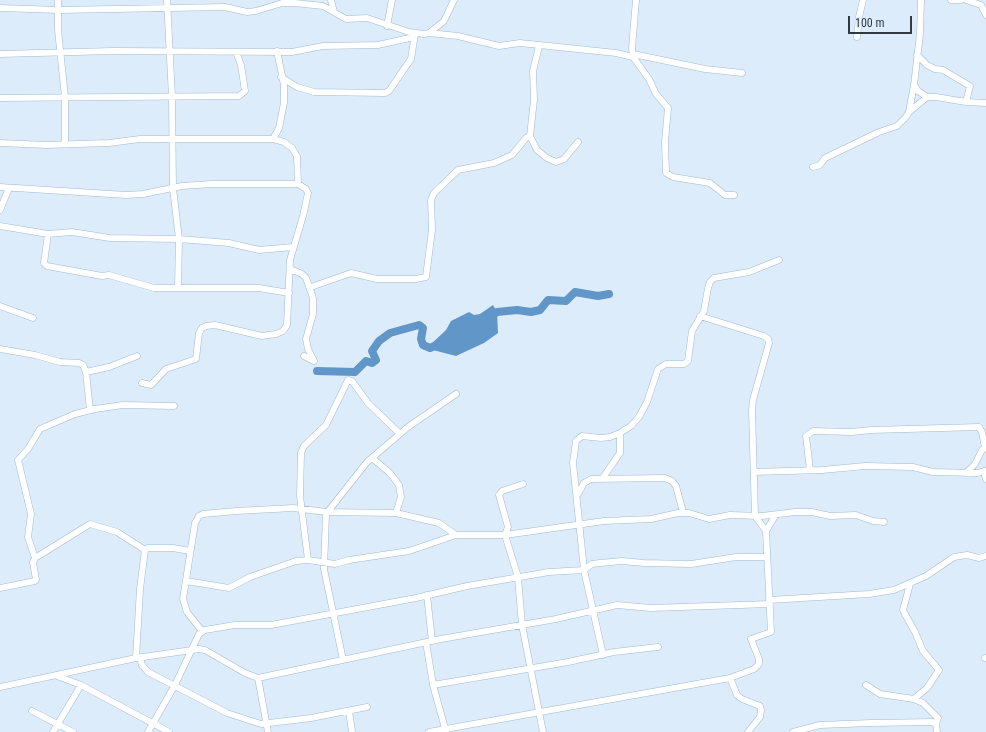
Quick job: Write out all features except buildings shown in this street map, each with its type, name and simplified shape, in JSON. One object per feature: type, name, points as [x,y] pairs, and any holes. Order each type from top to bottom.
[{"type":"street","points":[[58,0],[59,53],[65,97],[65,143]]},
{"type":"street","points":[[167,0],[172,97],[173,188],[179,239],[178,287]]},
{"type":"street","points":[[331,0],[334,12]]},
{"type":"street","points":[[387,26],[392,0]]},
{"type":"street","points":[[429,33],[444,21],[454,0]]},
{"type":"street","points":[[636,0],[633,56],[656,94],[668,108],[665,142],[666,173],[673,177],[710,183],[725,195],[734,195]]},
{"type":"street","points":[[857,37],[863,0]]},
{"type":"street","points":[[908,112],[914,85],[921,0]]},
{"type":"street","points":[[951,0],[960,0]]},
{"type":"street","points":[[966,0],[981,5],[986,15]]},
{"type":"street","points":[[0,8],[59,10],[225,7],[247,12],[288,2],[323,6],[346,19],[367,18],[414,35]]},
{"type":"street","points":[[0,54],[113,50],[169,52],[292,52],[323,46],[363,46],[395,42],[414,35],[429,33],[458,36],[499,46],[520,43],[616,53],[705,69],[742,73]]},
{"type":"street","points":[[282,77],[306,91],[385,93],[389,91],[411,59],[414,35]]},
{"type":"street","points":[[539,46],[534,71],[534,100],[530,136],[537,150],[547,158],[556,162],[564,159],[578,142]]},
{"type":"street","points":[[273,139],[279,128],[284,103],[282,77],[277,51]]},
{"type":"street","points":[[0,98],[42,99],[65,97],[116,98],[239,96],[245,91],[243,72],[236,52]]},
{"type":"street","points":[[917,55],[928,65],[935,69],[943,70],[970,86],[966,102]]},
{"type":"street","points":[[914,85],[918,91],[927,97]]},
{"type":"street","points":[[813,167],[820,165],[825,158],[879,132],[900,124],[908,112],[927,97],[936,96],[966,102],[986,103]]},
{"type":"street","points":[[311,287],[351,273],[377,279],[416,279],[426,277],[432,230],[431,200],[434,193],[458,170],[494,163],[512,155],[526,138],[530,136]]},
{"type":"street","points":[[0,143],[47,145],[65,143],[109,143],[140,139],[273,139],[284,142],[292,148],[297,156],[298,184]]},
{"type":"street","points":[[0,187],[126,195],[143,194],[182,186],[212,184],[298,184],[304,186],[308,193],[293,247],[290,269],[287,325],[283,331],[276,334],[262,336],[215,325],[206,326],[199,332],[196,359],[166,369],[150,385],[142,383]]},
{"type":"street","points":[[0,210],[9,188]]},
{"type":"street","points":[[0,226],[48,234],[72,232],[110,238],[179,239],[229,242],[259,250],[293,247]]},
{"type":"street","points":[[48,234],[44,263],[47,266],[102,276],[110,275],[154,288],[259,288],[289,294]]},
{"type":"street","points":[[603,655],[584,570],[578,525],[578,494],[573,463],[576,441],[582,436],[601,438],[620,433],[639,417],[647,402],[658,369],[666,364],[684,364],[688,362],[692,331],[706,303],[710,282],[714,278],[749,272],[779,260]]},
{"type":"street","points":[[290,269],[302,274],[311,287],[313,309],[306,338],[308,349],[314,361],[304,356]]},
{"type":"street","points":[[0,306],[33,318]]},
{"type":"street","points":[[700,316],[768,339],[769,343],[753,400],[754,516],[766,531]]},
{"type":"street","points":[[0,349],[35,355],[60,362],[79,363],[83,365],[86,372],[90,410]]},
{"type":"street","points":[[86,372],[109,367],[137,356]]},
{"type":"street","points":[[308,560],[301,509],[299,480],[301,453],[304,446],[326,424],[348,380],[352,381],[368,403],[400,434]]},
{"type":"street","points":[[343,660],[332,613],[323,563],[325,518],[327,512],[372,458],[400,434],[456,394]]},
{"type":"street","points":[[0,588],[35,582],[35,558],[28,537],[31,514],[18,460],[28,449],[40,429],[54,422],[90,410],[123,405],[174,406]]},
{"type":"street","points":[[810,470],[806,436],[813,431],[852,432],[871,430],[979,428],[982,432],[986,448],[966,473]]},
{"type":"street","points":[[602,479],[620,453],[620,433]]},
{"type":"street","points":[[372,458],[390,473],[399,485],[401,497],[396,513]]},
{"type":"street","points":[[754,472],[865,466],[913,467],[933,472],[966,473],[985,471],[986,479]]},
{"type":"street","points":[[578,494],[587,481],[602,479],[664,478],[672,481],[679,493],[683,512]]},
{"type":"street","points":[[523,484],[500,493],[508,527],[505,535],[518,577],[522,625],[529,668],[540,711],[543,732]]},
{"type":"street","points":[[202,631],[186,612],[183,605],[190,551],[196,523],[199,516],[203,514],[262,509],[396,513],[439,523],[456,535]]},
{"type":"street","points":[[186,581],[229,588],[281,564],[308,560],[335,564],[349,560],[409,551],[456,535],[505,535],[604,520],[651,519],[683,512],[709,520],[730,515],[775,516],[795,512],[812,512],[830,516],[856,515],[873,521],[884,522]]},
{"type":"street","points":[[429,732],[730,678],[754,669],[759,664],[759,659],[751,639],[771,632],[766,531],[775,516]]},
{"type":"street","points":[[35,558],[90,524],[117,532],[145,550]]},
{"type":"street","points":[[145,550],[148,548],[174,548],[190,551]]},
{"type":"street","points":[[145,550],[140,589],[138,658],[148,672],[227,713],[246,720],[267,724],[367,707]]},
{"type":"street","points":[[0,687],[138,658],[194,649],[205,650],[245,673],[258,678],[429,642],[626,605],[651,608],[769,602],[868,594],[894,590],[926,576],[954,558],[967,555],[979,558],[986,556]]},
{"type":"street","points":[[148,732],[175,685],[194,649],[199,634],[202,631],[235,625],[271,625],[427,596],[467,586],[518,577],[549,572],[584,570],[592,564],[622,561],[691,564],[736,557],[767,557]]},
{"type":"street","points":[[910,584],[904,614],[915,632],[922,652],[939,670],[927,688],[914,699]]},
{"type":"street","points":[[427,596],[433,684],[446,730]]},
{"type":"street","points":[[433,684],[658,647]]},
{"type":"street","points":[[57,676],[81,686],[169,732]]},
{"type":"street","points":[[258,678],[268,732]]},
{"type":"street","points":[[730,678],[737,694],[742,699],[760,706],[760,717],[748,732]]},
{"type":"street","points":[[53,732],[81,686]]},
{"type":"street","points":[[866,686],[880,694],[914,699],[923,703],[938,718],[936,724],[937,732]]},
{"type":"street","points":[[32,711],[74,732]]},
{"type":"street","points":[[349,711],[352,732]]},
{"type":"street","points":[[793,732],[820,726],[871,722],[932,722],[936,724]]},
{"type":"water","points":[[493,305],[497,312],[498,333],[484,343],[456,356],[429,349],[429,346],[446,330],[451,321],[469,312],[474,315],[480,314]]},
{"type":"waterway","points":[[489,318],[497,312],[517,310],[531,312],[540,310],[548,300],[566,301],[575,292],[598,296],[609,294]]},
{"type":"waterway","points":[[317,371],[355,372],[366,361],[372,363],[376,360],[372,351],[379,341],[390,333],[419,325],[423,328],[421,339],[423,345],[430,348],[439,344]]}]
